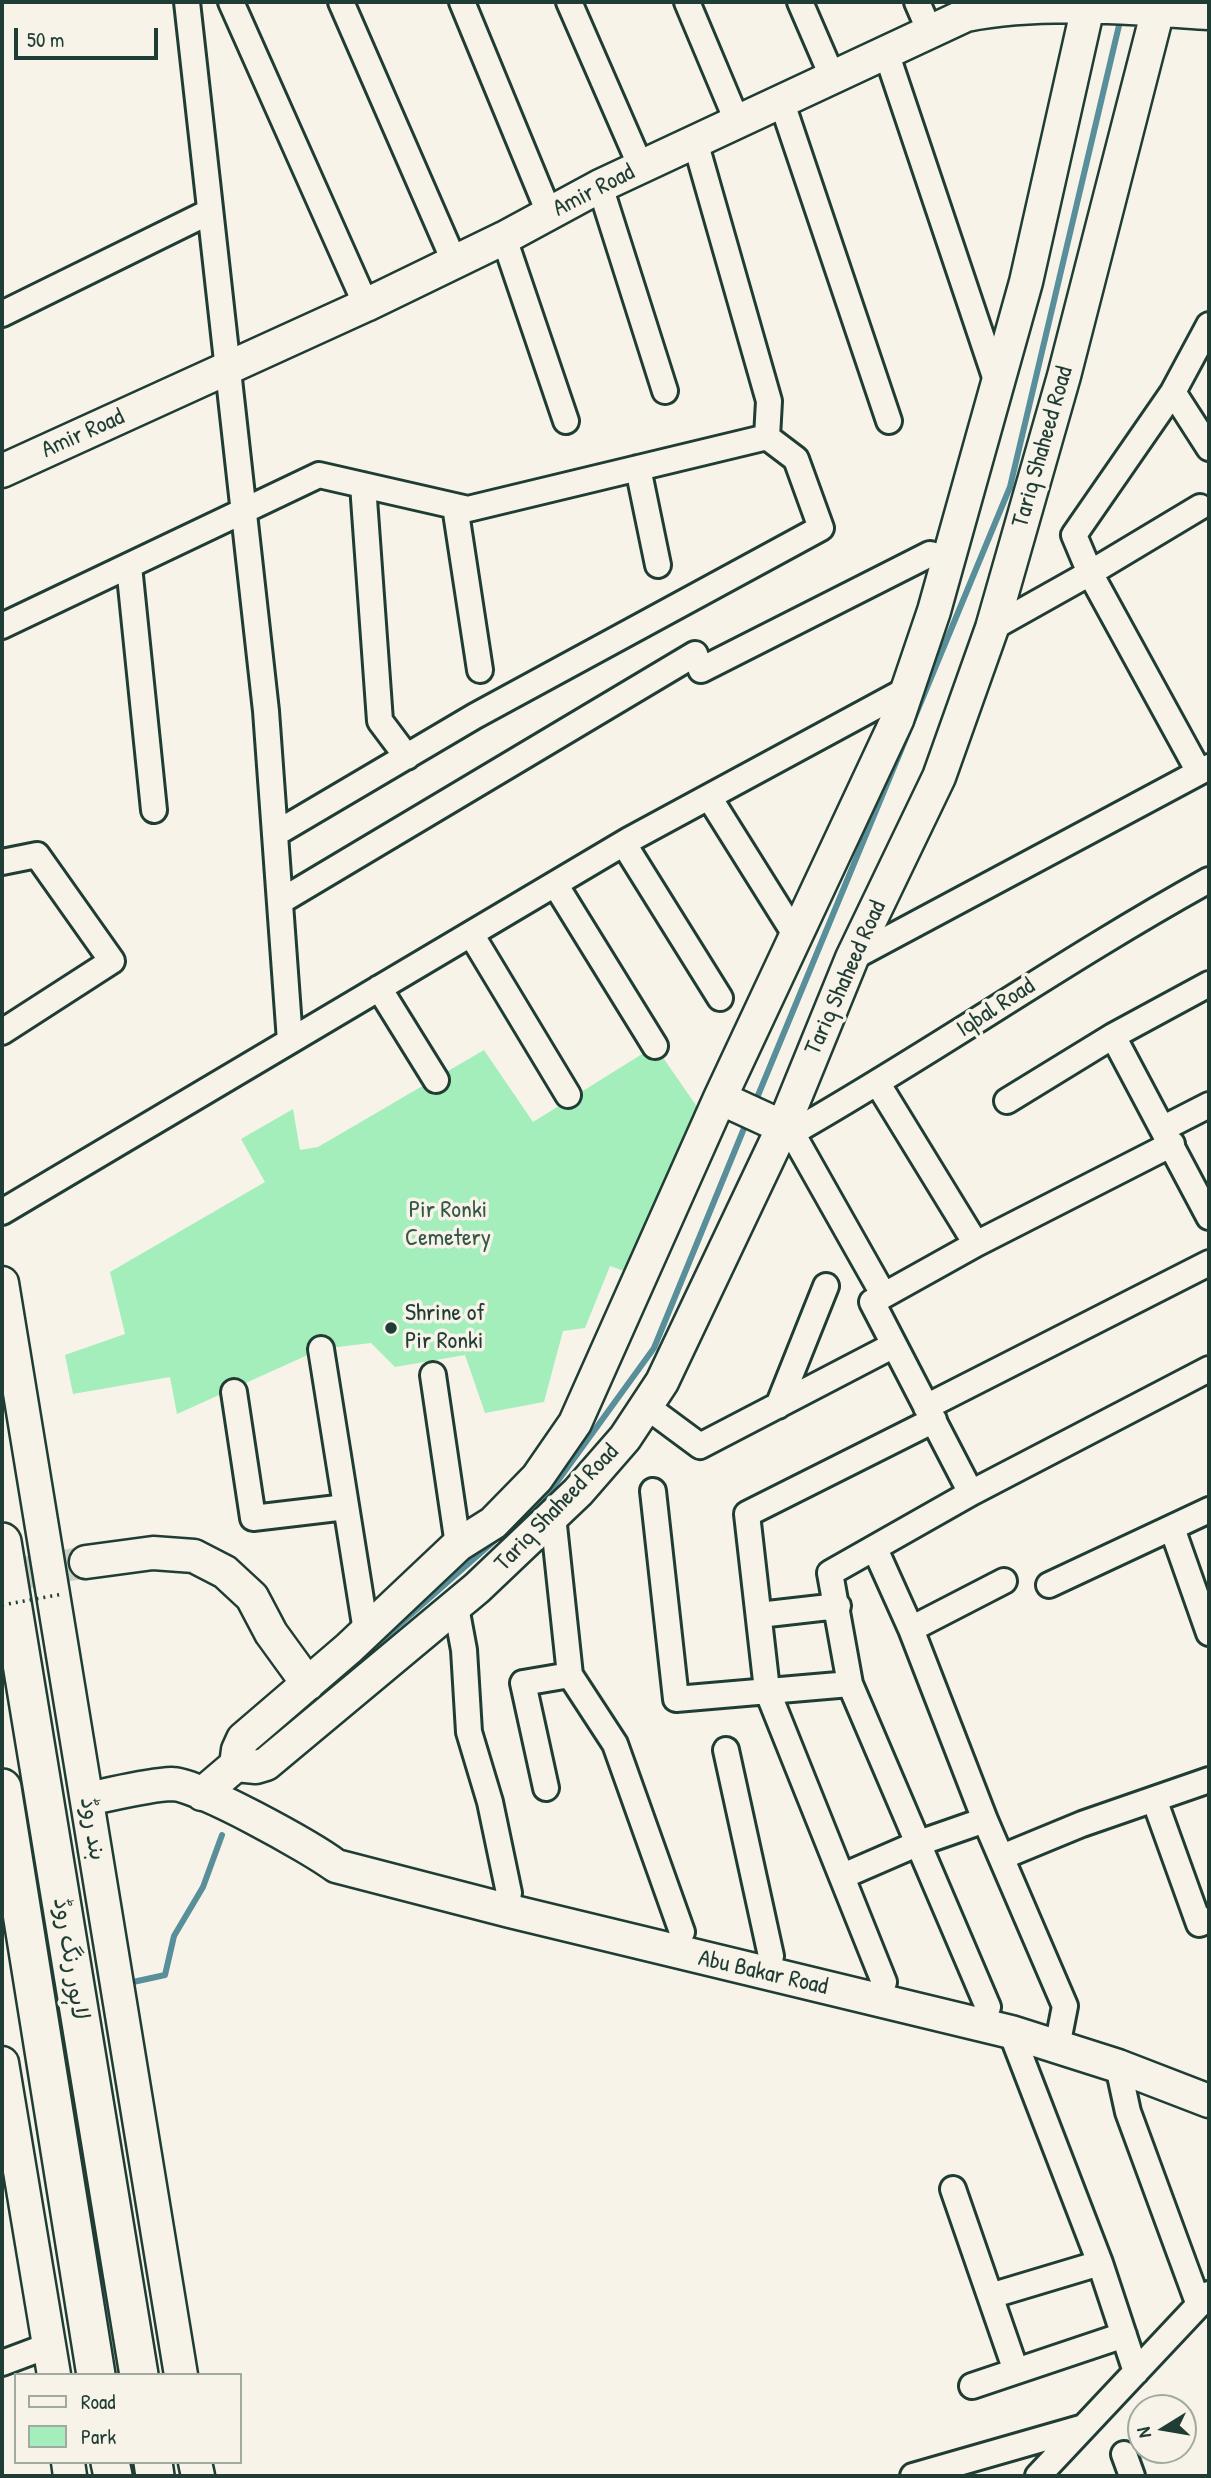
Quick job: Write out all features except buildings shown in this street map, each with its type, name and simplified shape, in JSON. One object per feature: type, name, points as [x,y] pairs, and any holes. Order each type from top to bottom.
[{"type":"highway","name":"لاہور رنگ روڈ","points":[[2,1542],[139,2373]]},
{"type":"highway","name":"لاہور رنگ روڈ","points":[[2,1788],[96,2373]]},
{"type":"main road","name":"Amir Road","points":[[2,471],[366,305],[504,238],[600,186],[832,76],[982,10],[1067,3],[1156,7],[1209,13]]},
{"type":"main road","name":"Tariq Shaheed Road","points":[[236,1765],[237,1749],[243,1739],[308,1684],[458,1545],[493,1523],[537,1478],[575,1423],[897,720],[908,689],[948,560],[1026,282],[1067,3]]},
{"type":"main road","name":"Tariq Shaheed Road","points":[[202,1794],[236,1765],[257,1767],[265,1764],[456,1607],[553,1516],[625,1438],[662,1382],[783,1127],[852,958],[939,777],[992,628],[1065,376],[1156,7]]},
{"type":"main road","points":[[723,1099],[783,1127]]},
{"type":"main road","name":"بند روڈ","points":[[2,1283],[181,2373]]},
{"type":"main road","points":[[86,1562],[153,1553],[194,1556],[225,1573],[252,1597],[271,1633],[308,1684]]},
{"type":"main road","name":"Abu Bakar Road","points":[[87,1799],[174,1784],[202,1794],[316,1851],[336,1866],[496,1908],[1011,2032],[1059,2038],[1209,2082]]},
{"type":"main road","name":"Abu Bakar Road","points":[[316,1851],[343,1851],[988,2007],[1118,2066],[1209,2101]]},
{"type":"main road","points":[[2,2063],[8,2145],[52,2360]]},
{"type":"street","points":[[187,2],[245,511],[281,901],[290,1041]]},
{"type":"street","points":[[231,2],[366,305]]},
{"type":"street","points":[[341,2],[454,261]]},
{"type":"street","points":[[461,2],[549,213]]},
{"type":"street","points":[[569,2],[641,167]]},
{"type":"street","points":[[687,2],[737,121]]},
{"type":"street","points":[[800,2],[832,76]]},
{"type":"street","points":[[917,2],[930,32]]},
{"type":"street","points":[[886,52],[997,383]]},
{"type":"street","points":[[781,100],[889,421]]},
{"type":"street","points":[[695,141],[769,401],[767,438]]},
{"type":"street","points":[[600,186],[665,391]]},
{"type":"street","points":[[2,314],[209,212]]},
{"type":"street","points":[[504,238],[566,421]]},
{"type":"street","points":[[852,958],[1204,769],[1090,573],[1076,543],[1077,527],[1173,392],[1209,325]]},
{"type":"street","points":[[1173,392],[1209,448]]},
{"type":"street","points":[[2,626],[319,475],[468,509],[767,438],[796,459],[821,528],[407,757],[275,834]]},
{"type":"street","points":[[638,468],[659,565]]},
{"type":"street","points":[[363,485],[380,722],[407,757]]},
{"type":"street","points":[[455,506],[480,670]]},
{"type":"street","points":[[992,628],[1200,507]]},
{"type":"street","points":[[281,901],[695,654],[701,670],[930,554],[948,560]]},
{"type":"street","points":[[129,566],[154,810]]},
{"type":"street","points":[[2,1212],[624,844],[908,689]]},
{"type":"street","points":[[709,797],[796,936]]},
{"type":"street","points":[[624,844],[720,998]]},
{"type":"street","points":[[2,862],[37,855],[112,961],[2,1032]]},
{"type":"street","name":"Iqbal Road","points":[[783,1127],[878,1084],[1058,968],[1209,880]]},
{"type":"street","points":[[555,884],[655,1046]]},
{"type":"street","points":[[471,934],[568,1095]]},
{"type":"street","points":[[1007,1101],[1112,1036],[1209,984]]},
{"type":"street","points":[[379,988],[436,1080]]},
{"type":"street","points":[[1112,1036],[1168,1136],[1209,1217]]},
{"type":"street","points":[[878,1084],[976,1244]]},
{"type":"street","points":[[971,1493],[872,1302],[883,1293],[1168,1136],[1209,1105]]},
{"type":"street","points":[[783,1127],[883,1293]]},
{"type":"street","points":[[884,1982],[767,1690],[747,1514],[1209,1263]]},
{"type":"street","points":[[778,1406],[826,1286]]},
{"type":"street","points":[[646,1406],[700,1446],[894,1345]]},
{"type":"street","points":[[321,1349],[366,1631]]},
{"type":"street","points":[[988,2007],[850,1684],[830,1573],[971,1493],[1209,1369]]},
{"type":"street","points":[[433,1375],[458,1545]]},
{"type":"street","points":[[234,1392],[253,1518],[346,1507]]},
{"type":"street","points":[[653,1491],[677,1699],[850,1684]]},
{"type":"street","points":[[1049,1586],[1209,1510]]},
{"type":"street","points":[[553,1516],[570,1675],[615,1744],[682,1932]]},
{"type":"street","points":[[1172,1528],[1209,1633]]},
{"type":"street","points":[[876,1549],[911,1629],[985,1820],[1065,2006],[1059,2038]]},
{"type":"street","points":[[911,1629],[1004,1581]]},
{"type":"street","points":[[759,1615],[838,1606]]},
{"type":"street","points":[[456,1607],[464,1650],[469,1732],[490,1802],[509,1892]]},
{"type":"street","points":[[546,1788],[523,1683],[570,1675]]},
{"type":"street","points":[[726,1750],[771,1956]]},
{"type":"street","points":[[1002,1857],[1209,1780]]},
{"type":"street","points":[[1154,1799],[1199,1924],[1209,1920]]},
{"type":"street","points":[[843,1875],[919,1843],[985,1820]]},
{"type":"street","points":[[1011,2032],[1100,2263],[1136,2372]]},
{"type":"street","points":[[1038,2476],[1204,2299],[1128,2112],[1118,2066]]},
{"type":"street","points":[[953,2189],[1016,2371]]},
{"type":"street","points":[[990,2296],[1100,2263]]},
{"type":"street","points":[[972,2386],[1124,2335]]},
{"type":"street","points":[[2,2363],[52,2360]]},
{"type":"street","points":[[913,2476],[1084,2427]]},
{"type":"path","points":[[2,1605],[63,1594]]},
{"type":"green space","name":"Pir Ronki Cemetery","points":[[655,1046],[709,1124],[641,1277],[610,1266],[585,1328],[563,1331],[544,1402],[485,1413],[465,1355],[395,1367],[371,1343],[321,1349],[177,1414],[170,1377],[73,1394],[65,1355],[125,1334],[110,1272],[265,1182],[241,1139],[293,1109],[300,1150],[318,1147],[484,1050],[533,1122]]},
{"type":"waterway","points":[[754,1105],[1010,487],[1121,17]]},
{"type":"waterway","points":[[510,1527],[549,1493],[654,1348],[747,1121]]},
{"type":"waterway","points":[[257,1750],[502,1534]]},
{"type":"waterway","points":[[124,1984],[165,1975],[174,1936],[203,1887],[222,1835]]},
{"type":"tunnel","points":[[2,1577],[86,1562]]},
{"type":"place","name":"Shrine of Pir Ronki","points":[[391,1328]]}]
